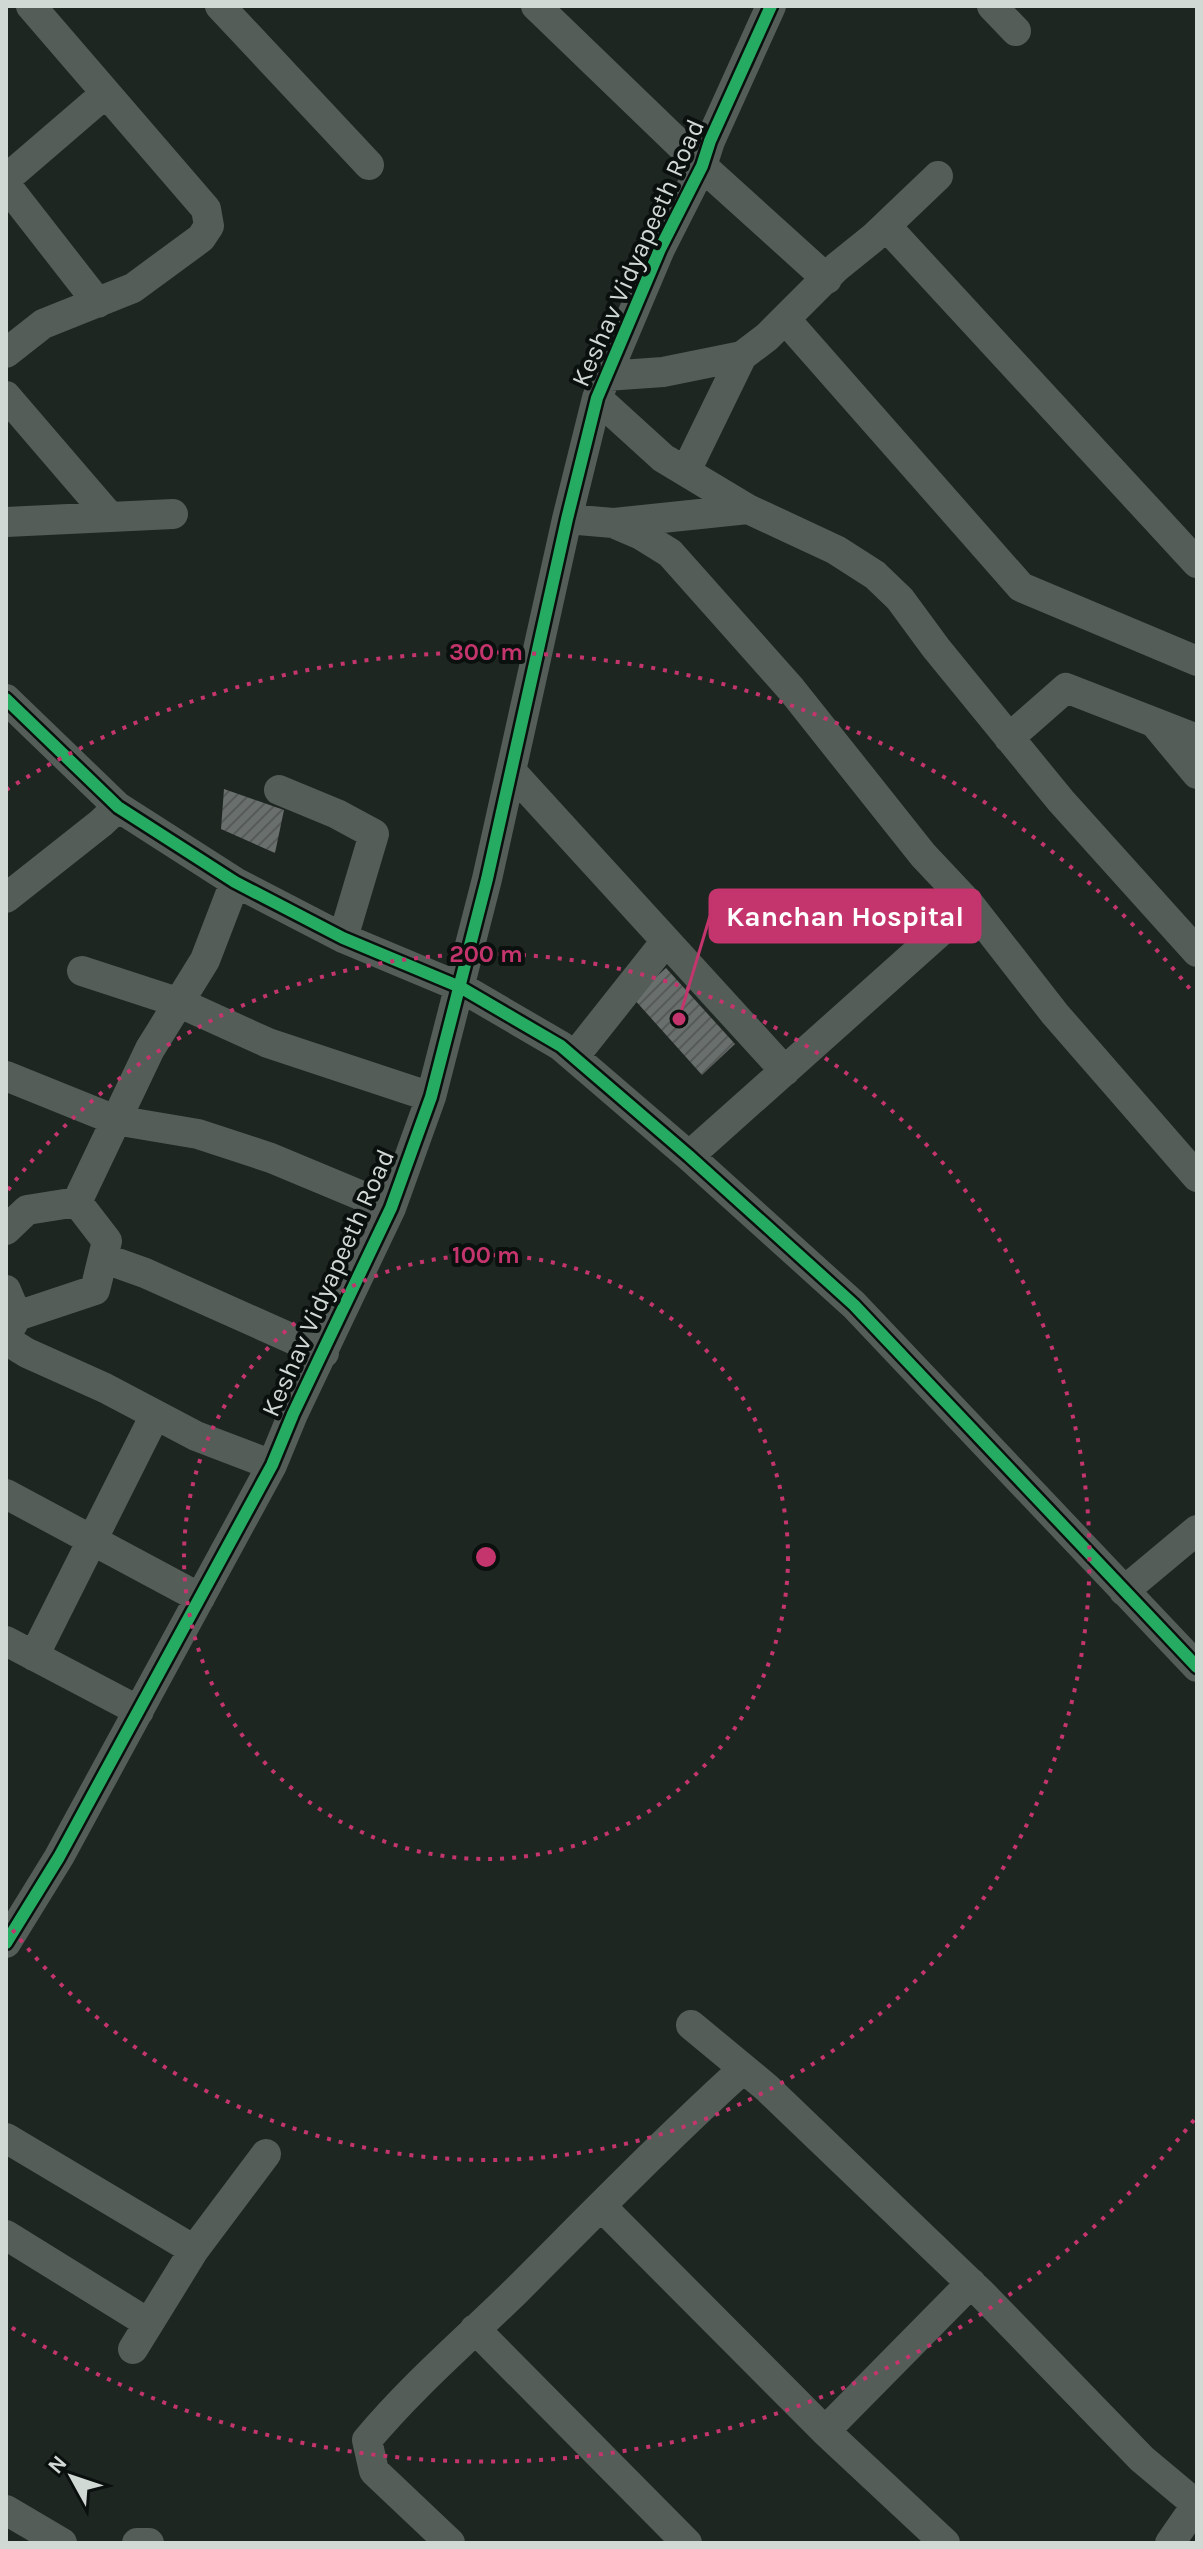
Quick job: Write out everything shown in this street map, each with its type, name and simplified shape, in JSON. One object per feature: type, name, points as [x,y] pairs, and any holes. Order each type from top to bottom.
[{"type":"street","points":[[6,353],[43,324],[133,288],[201,238],[209,226],[206,209],[31,6]]},
{"type":"street","points":[[220,6],[369,165]]},
{"type":"street","points":[[536,6],[702,166],[827,279]]},
{"type":"street","name":"Keshav Vidyapeeth Road","points":[[6,1943],[59,1857],[272,1465],[391,1208],[431,1097],[460,987],[567,519],[602,387],[660,249],[702,166],[710,141],[771,6]]},
{"type":"street","points":[[992,6],[1016,31]]},
{"type":"street","points":[[98,303],[6,182],[106,93]]},
{"type":"street","points":[[686,471],[742,356],[786,320],[938,176]]},
{"type":"street","points":[[886,226],[1197,563]]},
{"type":"street","points":[[786,320],[1021,587],[1197,661]]},
{"type":"street","points":[[742,356],[602,387],[663,458],[748,509],[836,550],[875,575],[900,599],[1061,801],[1197,952]]},
{"type":"street","points":[[6,396],[110,517]]},
{"type":"street","points":[[567,519],[613,523],[748,509]]},
{"type":"street","points":[[6,522],[173,514]]},
{"type":"street","points":[[613,523],[641,535],[670,553],[713,598],[791,689],[923,855],[970,905],[1055,1014],[1197,1177]]},
{"type":"street","points":[[1009,738],[1066,688],[1197,739]]},
{"type":"street","points":[[10,712],[118,807],[235,882],[343,938],[460,987],[561,1046],[854,1305],[1197,1667]]},
{"type":"street","points":[[1155,723],[1197,774]]},
{"type":"street","points":[[511,771],[785,1071]]},
{"type":"street","points":[[279,790],[337,814],[374,834],[343,938]]},
{"type":"street","points":[[6,898],[118,807]]},
{"type":"street","points":[[77,1202],[150,1049],[205,960],[235,882]]},
{"type":"street","points":[[689,1156],[970,905]]},
{"type":"street","points":[[574,1057],[666,941]]},
{"type":"street","points":[[82,971],[180,1003],[268,1043],[431,1097]]},
{"type":"street","points":[[6,1076],[115,1120],[198,1134],[271,1158],[391,1208]]},
{"type":"street","points":[[6,1230],[27,1210],[77,1202]]},
{"type":"street","points":[[77,1202],[107,1241],[95,1290],[9,1320],[27,1353],[105,1388],[196,1436],[272,1465]]},
{"type":"street","points":[[103,1258],[145,1273],[324,1353]]},
{"type":"street","points":[[34,1656],[155,1415]]},
{"type":"street","points":[[6,1494],[200,1598]]},
{"type":"street","points":[[1124,1591],[1197,1530]]},
{"type":"street","points":[[6,1641],[139,1711]]},
{"type":"street","points":[[691,2025],[767,2088],[971,2283],[1142,2459],[1195,2509],[1170,2543]]},
{"type":"street","points":[[450,2543],[374,2471],[367,2440],[393,2408],[743,2069]]},
{"type":"street","points":[[6,2138],[194,2250]]},
{"type":"street","points":[[6,2235],[140,2336],[194,2250],[266,2154]]},
{"type":"street","points":[[602,2207],[825,2431],[945,2543]]},
{"type":"street","points":[[825,2431],[971,2283]]},
{"type":"street","points":[[475,2329],[687,2543]]},
{"type":"street","points":[[6,2510],[62,2543]]},
{"type":"street","points":[[137,2543],[149,2543]]},
{"type":"building","points":[[224,789],[284,810],[275,853],[221,829]]},
{"type":"building","points":[[666,968],[735,1044],[702,1075],[633,998]]},
{"type":"cycle path","points":[[6,1943],[59,1857],[272,1465],[391,1208],[431,1097],[487,879],[597,398],[660,249],[702,166],[710,141],[771,6]]},
{"type":"cycle path","points":[[6,699],[118,807],[235,882],[343,938],[460,987],[561,1046],[854,1305],[1197,1667]]},
{"type":"place","name":"Kanchan Hospital","points":[[679,1019]]}]
